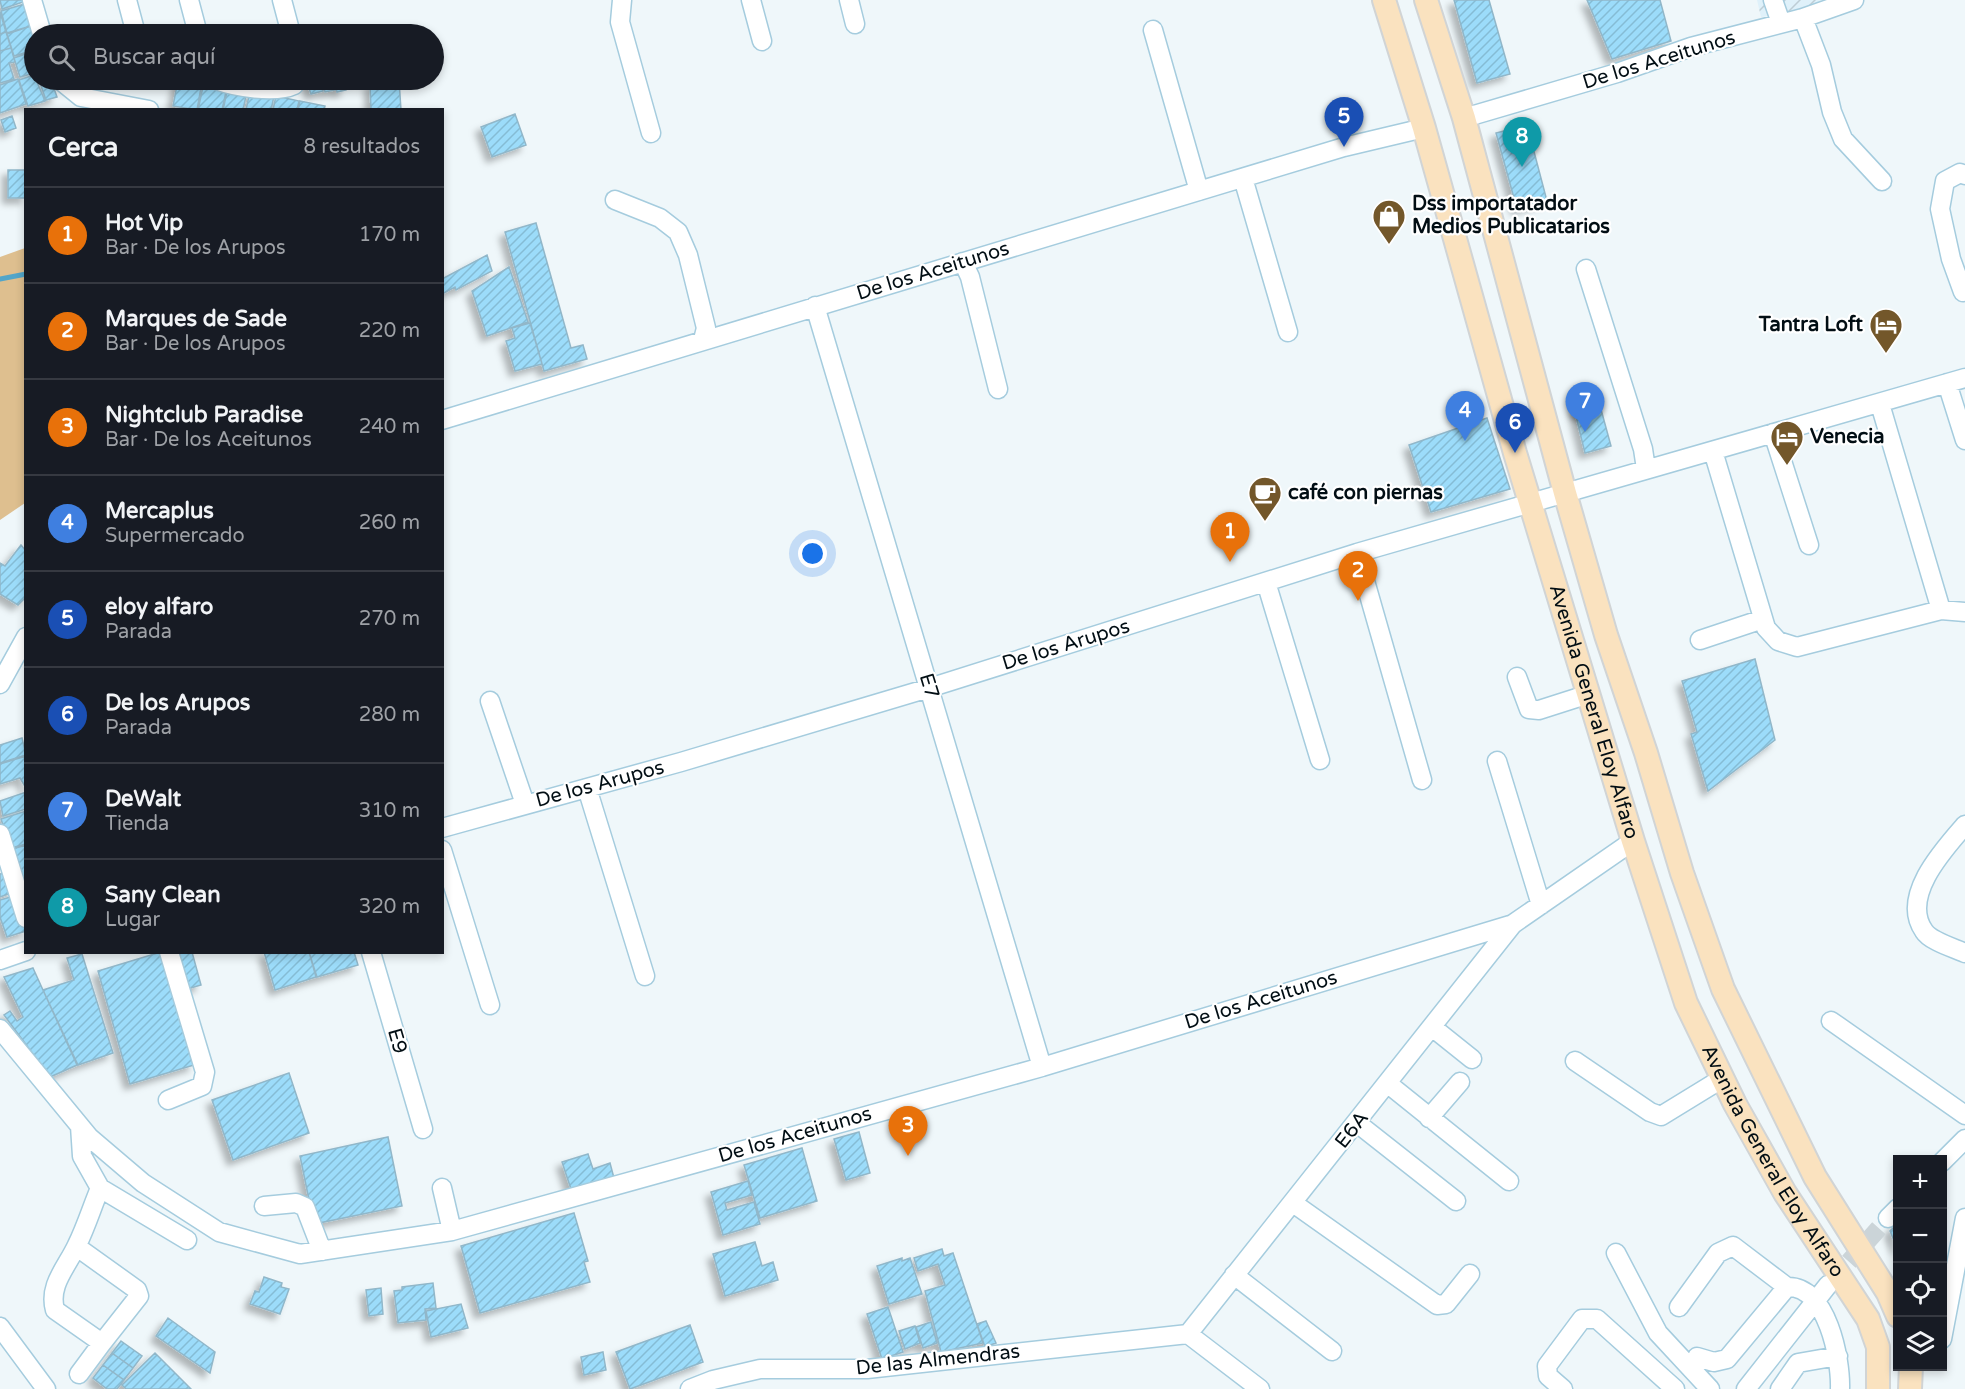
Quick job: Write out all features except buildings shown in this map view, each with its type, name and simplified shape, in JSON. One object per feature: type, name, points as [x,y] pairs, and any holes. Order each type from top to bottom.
[{"type":"main road","name":"Avenida General Eloy Alfaro","points":[[1384,0],[1424,128],[1588,694],[1686,1003],[1723,1078],[1785,1193],[1868,1319],[1878,1347],[1878,1389]]},
{"type":"main road","name":"Avenida General Eloy Alfaro","points":[[1426,0],[1464,118],[1565,493],[1682,873],[1723,989],[1815,1177],[1893,1304]]},
{"type":"street","points":[[32,0],[39,24]]},
{"type":"street","points":[[127,0],[133,24]]},
{"type":"street","points":[[189,0],[195,24]]},
{"type":"street","points":[[282,0],[288,24]]},
{"type":"street","points":[[622,0],[620,22],[651,133]]},
{"type":"street","points":[[751,0],[762,41]]},
{"type":"street","points":[[849,0],[855,24]]},
{"type":"street","points":[[1773,0],[1781,23]]},
{"type":"street","name":"De los Aceitunos","points":[[1464,118],[1617,73],[1691,48],[1803,18],[1854,0]]},
{"type":"street","points":[[1803,18],[1821,65],[1832,112],[1843,139],[1882,181]]},
{"type":"street","points":[[1153,30],[1199,191]]},
{"type":"street","points":[[72,90],[81,97],[139,108]]},
{"type":"street","name":"De los Aceitunos","points":[[444,419],[1344,147],[1424,128]]},
{"type":"street","points":[[1963,292],[1951,259],[1940,208],[1945,181],[1960,173],[1965,175]]},
{"type":"street","points":[[1243,178],[1288,332]]},
{"type":"street","points":[[615,200],[660,218],[678,232],[688,255],[706,328],[703,340]]},
{"type":"street","points":[[963,262],[970,277],[998,389]]},
{"type":"street","points":[[1586,269],[1643,449],[1646,470]]},
{"type":"street","name":"E7","points":[[815,306],[1042,1067]]},
{"type":"street","points":[[1956,380],[1965,440]]},
{"type":"street","name":"De los Arupos","points":[[444,827],[929,688],[1357,553],[1880,404],[1956,380]]},
{"type":"street","points":[[1880,404],[1941,610]]},
{"type":"street","points":[[1773,433],[1809,545]]},
{"type":"street","points":[[1713,450],[1766,628],[1778,641],[1797,647],[1941,610],[1965,612]]},
{"type":"street","points":[[1357,553],[1422,780]]},
{"type":"street","points":[[1266,582],[1320,760]]},
{"type":"street","points":[[1700,640],[1763,619]]},
{"type":"street","points":[[0,684],[24,641]]},
{"type":"street","points":[[1517,677],[1529,709],[1539,710],[1588,694]]},
{"type":"street","points":[[490,701],[525,804]]},
{"type":"street","points":[[1497,761],[1541,905]]},
{"type":"street","points":[[587,788],[645,976]]},
{"type":"street","points":[[1965,825],[1947,844],[1920,889],[1916,915],[1925,933],[1965,953]]},
{"type":"street","points":[[0,834],[24,912]]},
{"type":"street","name":"De los Aceitunos","points":[[0,1029],[80,1126],[143,1183],[219,1232],[300,1254],[452,1231],[1042,1067],[1513,924],[1633,841]]},
{"type":"street","points":[[444,856],[490,1005]]},
{"type":"street","name":"E6A","points":[[1188,1334],[1513,924]]},
{"type":"street","points":[[0,960],[24,952]]},
{"type":"street","points":[[168,1100],[202,1086],[206,1072],[170,954]]},
{"type":"street","name":"E9","points":[[372,954],[423,1130]]},
{"type":"street","points":[[1832,1021],[1965,1115]]},
{"type":"street","points":[[1432,1027],[1472,1059]]},
{"type":"street","points":[[1575,1060],[1650,1112],[1661,1116],[1723,1078]]},
{"type":"street","points":[[1429,1118],[1460,1082]]},
{"type":"street","points":[[1387,1083],[1509,1181]]},
{"type":"street","points":[[1357,1123],[1456,1201]]},
{"type":"street","points":[[80,1126],[82,1156],[100,1188],[187,1240]]},
{"type":"street","points":[[1947,1157],[1965,1139]]},
{"type":"street","points":[[100,1188],[76,1247],[61,1271],[52,1299],[55,1310],[102,1343]]},
{"type":"street","points":[[442,1188],[452,1231]]},
{"type":"street","points":[[264,1206],[296,1203],[305,1207],[322,1251]]},
{"type":"street","points":[[1293,1203],[1437,1305],[1446,1305],[1470,1274]]},
{"type":"street","points":[[1946,1317],[1965,1218]]},
{"type":"street","points":[[1679,1307],[1718,1253],[1733,1246],[1787,1287],[1799,1287],[1816,1301],[1832,1333],[1838,1356],[1840,1389]]},
{"type":"street","points":[[76,1247],[137,1290],[139,1296],[79,1374]]},
{"type":"street","points":[[1616,1253],[1658,1333],[1710,1389]]},
{"type":"street","points":[[1233,1275],[1332,1351]]},
{"type":"street","points":[[1746,1389],[1828,1285]]},
{"type":"street","points":[[1697,1357],[1714,1362],[1727,1359],[1787,1287]]},
{"type":"street","points":[[1563,1389],[1548,1376],[1546,1366],[1582,1319],[1589,1317],[1597,1319],[1675,1389]]},
{"type":"street","points":[[0,1327],[46,1389]]},
{"type":"street","points":[[1188,1334],[1260,1389]]},
{"type":"street","name":"De las Almendras","points":[[690,1389],[713,1380],[760,1370],[867,1369],[1188,1334]]},
{"type":"street","points":[[1780,1389],[1798,1363],[1838,1356]]},
{"type":"shaded area","points":[[1757,0],[1836,0],[1803,11],[1761,17]]},
{"type":"shaded area","points":[[24,248],[24,504],[0,520],[0,257]]},
{"type":"waterway","points":[[0,279],[24,274]]},
{"type":"tunnel","points":[[1831,1282],[1888,1218]]},
{"type":"place","name":"eloy alfaro","points":[[1344,147]]},
{"type":"place","name":"Sany Clean","points":[[1522,167]]},
{"type":"place","name":"Dss importatador Medios Publicatarios","points":[[1389,245]]},
{"type":"place","name":"Tantra Loft","points":[[1886,354]]},
{"type":"place","name":"DeWalt","points":[[1585,432]]},
{"type":"place","name":"Mercaplus","points":[[1465,441]]},
{"type":"place","name":"De los Arupos","points":[[1515,453]]},
{"type":"place","name":"Venecia","points":[[1787,466]]},
{"type":"place","name":"café con piernas","points":[[1265,522]]},
{"type":"place","name":"Hot Vip","points":[[1230,562]]},
{"type":"place","name":"Marques de Sade","points":[[1358,601]]},
{"type":"place","name":"Nightclub Paradise","points":[[908,1156]]}]
